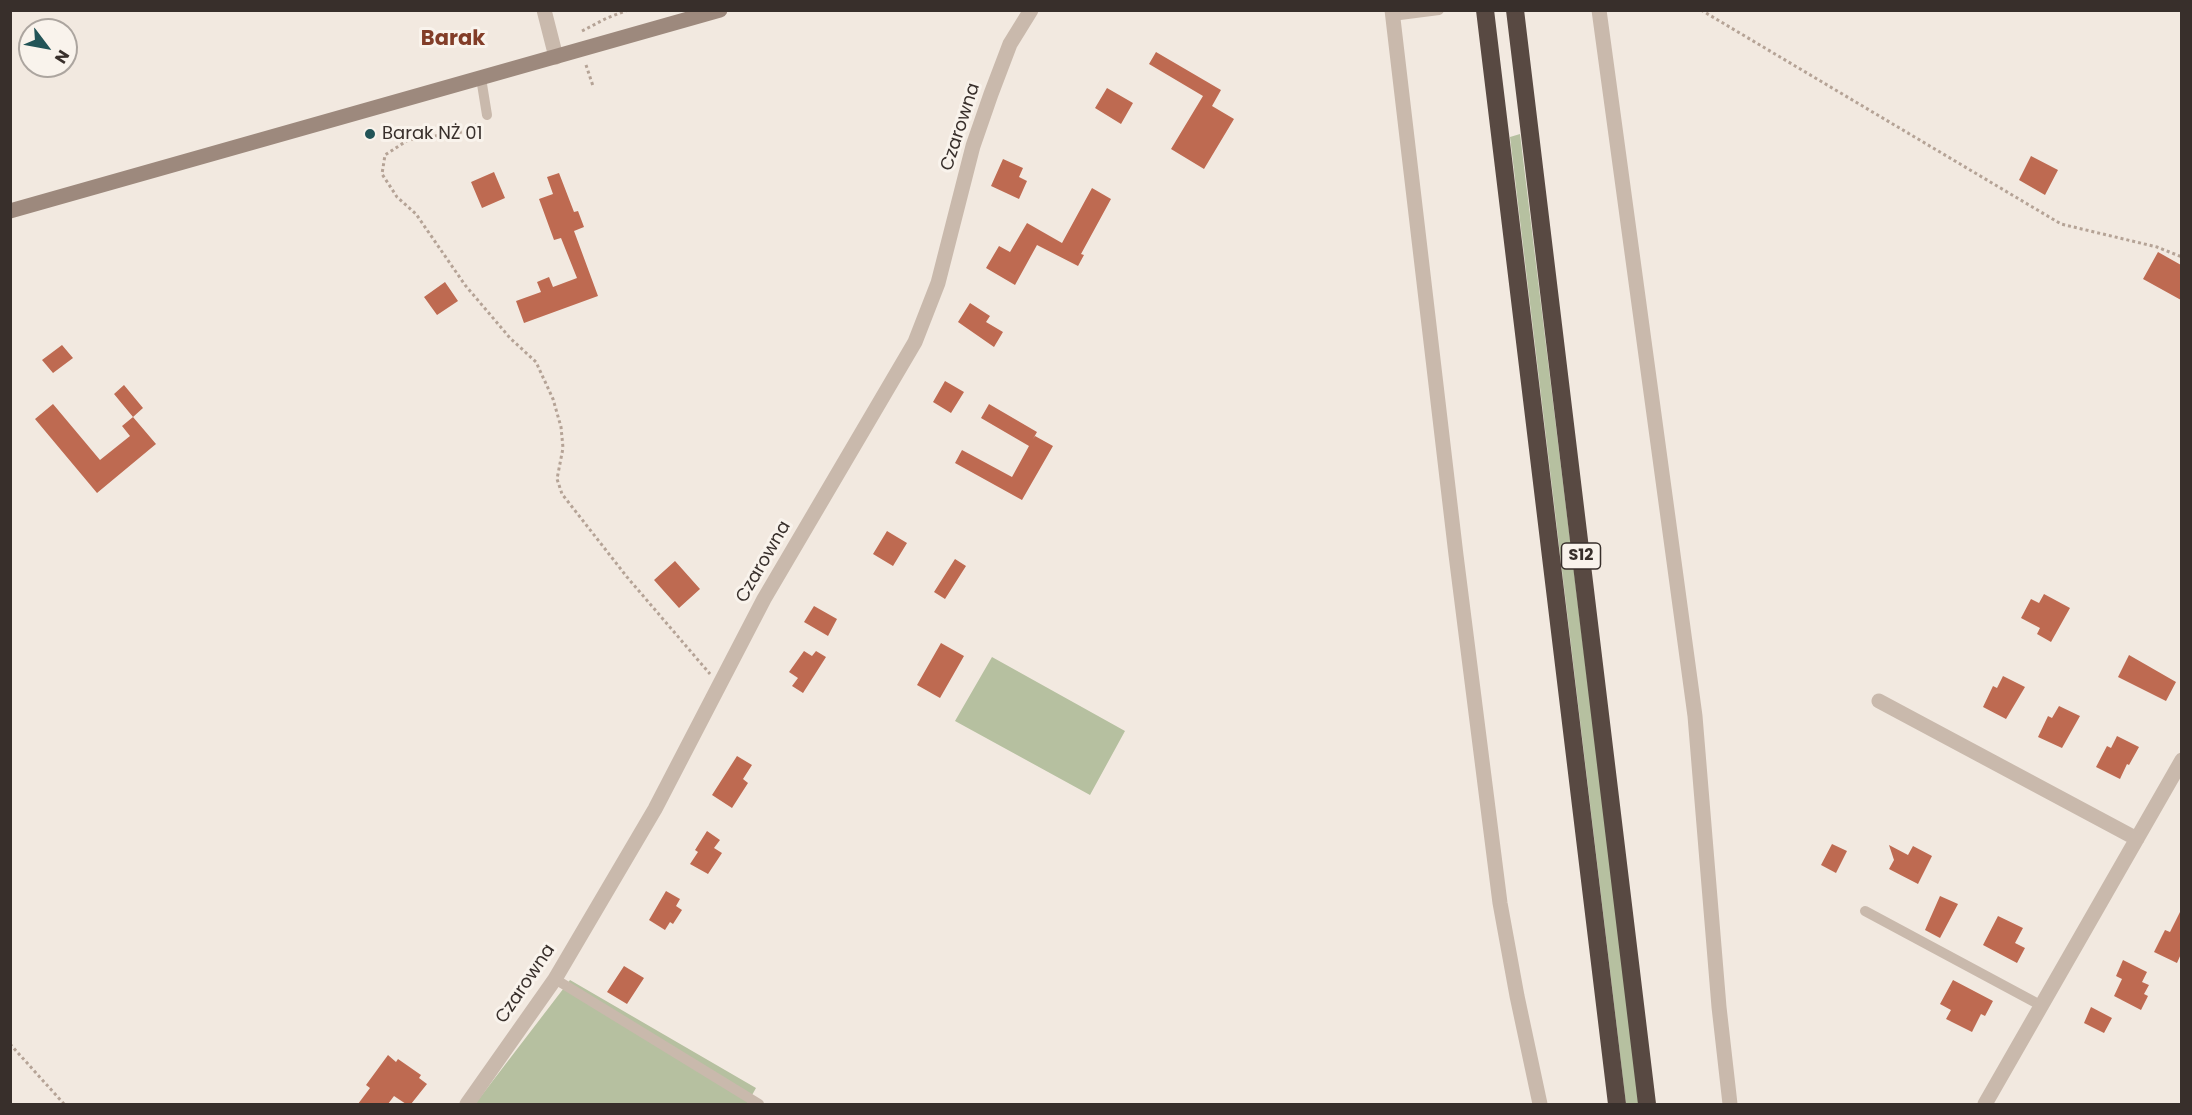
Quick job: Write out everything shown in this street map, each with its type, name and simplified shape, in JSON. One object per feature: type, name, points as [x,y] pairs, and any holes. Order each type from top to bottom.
[{"type":"highway","name":"S12","points":[[1485,10],[1617,1104]]},
{"type":"highway","name":"S12","points":[[1515,10],[1647,1104]]},
{"type":"street","points":[[544,10],[556,57]]},
{"type":"street","points":[[10,211],[720,10]]},
{"type":"street","name":"Czarowna","points":[[466,1104],[555,979],[655,809],[764,599],[915,342],[938,283],[973,146],[987,105],[1010,44],[1031,10]]},
{"type":"street","points":[[1599,10],[1695,716],[1718,995],[1730,1104]]},
{"type":"street","points":[[1392,13],[1500,903],[1540,1104]]},
{"type":"street","points":[[1879,701],[2137,840]]},
{"type":"street","points":[[1985,1104],[2181,760]]},
{"type":"lane","points":[[1392,13],[1438,10]]},
{"type":"lane","points":[[481,78],[487,115]]},
{"type":"lane","points":[[1865,911],[2042,1006]]},
{"type":"lane","points":[[555,979],[759,1104]]},
{"type":"path","points":[[1701,10],[2061,224],[2157,247],[2181,257]]},
{"type":"path","points":[[487,115],[469,131],[408,140],[385,155],[382,174],[397,196],[416,214],[465,285],[510,339],[536,362],[553,399],[561,427],[563,448],[557,479],[562,494],[627,577],[719,684]]},
{"type":"path","points":[[10,1044],[64,1104]]},
{"type":"green space","points":[[1520,134],[1640,1104],[1626,1104],[1510,137]]},
{"type":"green space","points":[[992,657],[1125,731],[1090,795],[955,721]]},
{"type":"green space","points":[[570,980],[756,1088],[747,1104],[475,1104]]},
{"type":"building","points":[[1156,52],[1221,90],[1212,106],[1234,119],[1204,169],[1171,149],[1203,96],[1149,64]]},
{"type":"building","points":[[1107,88],[1133,103],[1121,124],[1095,108]]},
{"type":"building","points":[[2031,156],[2058,170],[2045,195],[2019,180]]},
{"type":"building","points":[[1003,159],[1023,168],[1019,177],[1027,181],[1019,199],[991,186]]},
{"type":"building","points":[[494,172],[505,198],[482,208],[471,182]]},
{"type":"building","points":[[559,173],[574,212],[578,211],[584,227],[574,231],[598,296],[524,323],[516,301],[541,292],[537,282],[549,277],[553,287],[577,278],[561,238],[554,240],[539,199],[553,194],[547,177]]},
{"type":"building","points":[[1092,188],[1111,199],[1081,254],[1084,255],[1078,266],[1037,245],[1015,285],[986,268],[999,246],[1010,252],[1027,223],[1062,243]]},
{"type":"building","points":[[2158,252],[2181,265],[2181,300],[2143,279]]},
{"type":"building","points":[[445,282],[458,301],[437,315],[424,297]]},
{"type":"building","points":[[970,303],[990,316],[986,322],[1003,332],[994,347],[958,322]]},
{"type":"building","points":[[62,345],[73,358],[53,373],[42,360]]},
{"type":"building","points":[[945,381],[964,392],[951,413],[933,402]]},
{"type":"building","points":[[124,385],[143,408],[133,417],[114,394]]},
{"type":"building","points":[[53,404],[100,460],[130,436],[122,426],[133,417],[156,444],[97,493],[35,419]]},
{"type":"building","points":[[989,404],[1037,432],[1033,439],[1035,436],[1053,446],[1022,500],[955,463],[962,450],[1012,477],[1029,446],[981,418]]},
{"type":"building","points":[[887,531],[907,543],[893,566],[873,554]]},
{"type":"building","points":[[955,559],[966,566],[945,599],[934,592]]},
{"type":"building","points":[[675,561],[700,589],[679,608],[654,580]]},
{"type":"building","points":[[2044,594],[2070,608],[2051,642],[2037,634],[2040,628],[2021,618],[2031,599],[2039,603]]},
{"type":"building","points":[[814,606],[837,619],[828,636],[804,622]]},
{"type":"building","points":[[941,643],[964,656],[940,698],[917,685]]},
{"type":"building","points":[[804,651],[812,656],[816,651],[826,657],[803,693],[792,686],[798,678],[789,672]]},
{"type":"building","points":[[2129,655],[2176,682],[2166,701],[2118,677]]},
{"type":"building","points":[[2003,676],[2025,687],[2006,719],[1983,707],[1993,686],[1997,688]]},
{"type":"building","points":[[2059,706],[2080,716],[2062,748],[2038,737],[2048,716],[2052,718]]},
{"type":"building","points":[[2117,736],[2139,747],[2120,779],[2096,767],[2107,746],[2111,748]]},
{"type":"building","points":[[737,756],[752,765],[743,779],[748,783],[732,808],[712,795]]},
{"type":"building","points":[[707,831],[720,840],[714,848],[722,853],[708,874],[690,864],[698,852],[695,850]]},
{"type":"building","points":[[1832,844],[1847,851],[1836,873],[1821,865]]},
{"type":"building","points":[[1889,845],[1908,855],[1913,846],[1932,856],[1918,884],[1889,869],[1894,860]]},
{"type":"building","points":[[666,891],[680,899],[676,906],[682,910],[673,924],[670,922],[665,930],[649,920]]},
{"type":"building","points":[[1940,896],[1958,904],[1940,938],[1925,930]]},
{"type":"building","points":[[2181,910],[2181,954],[2177,963],[2154,952],[2165,930],[2170,932]]},
{"type":"building","points":[[1998,916],[2023,928],[2015,943],[2025,948],[2017,963],[1983,945]]},
{"type":"building","points":[[2123,960],[2147,972],[2142,982],[2149,985],[2144,994],[2148,996],[2141,1010],[2114,996],[2122,979],[2116,976]]},
{"type":"building","points":[[624,966],[644,978],[627,1004],[607,992]]},
{"type":"building","points":[[1953,980],[1993,1001],[1985,1016],[1981,1014],[1972,1032],[1946,1019],[1951,1010],[1940,1004]]},
{"type":"building","points":[[2091,1007],[2112,1018],[2104,1033],[2084,1023]]},
{"type":"building","points":[[388,1055],[396,1062],[398,1059],[421,1075],[419,1078],[427,1084],[411,1104],[406,1104],[394,1096],[388,1104],[358,1104],[370,1088],[366,1085]]},
{"type":"place","name":"Barak NŻ 01","points":[[370,134]]},
{"type":"district","name":"Barak","points":[[453,40]]}]
